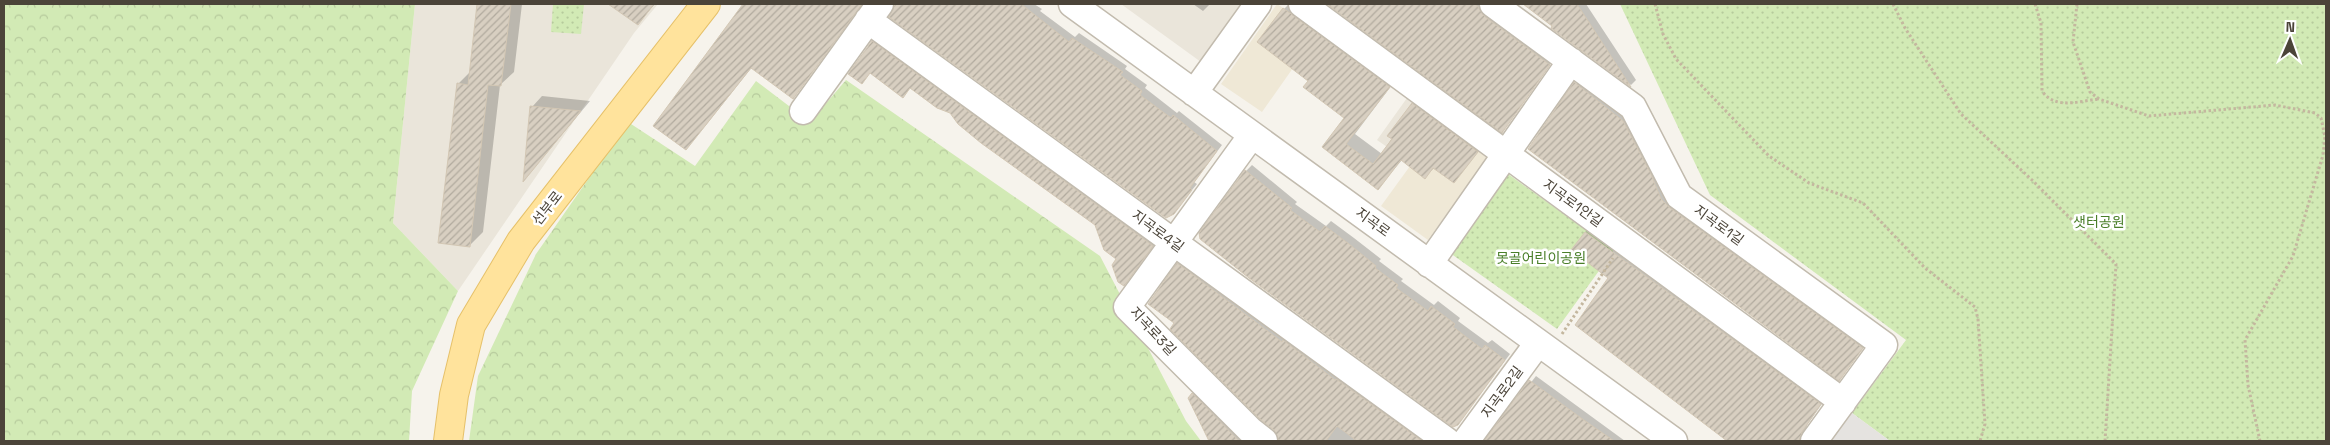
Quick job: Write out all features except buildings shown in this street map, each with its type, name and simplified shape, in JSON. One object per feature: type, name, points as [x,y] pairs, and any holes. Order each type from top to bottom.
[{"type":"main road","name":"선부로","points":[[448,441],[454,395],[471,325],[521,241],[706,4]]},
{"type":"street","name":"지곡로","points":[[1072,4],[1674,441]]},
{"type":"street","points":[[1194,93],[1258,4]]},
{"type":"street","name":"지곡로1안길","points":[[1302,4],[1843,402]]},
{"type":"street","name":"지곡로1길","points":[[1493,4],[1633,107],[1679,196],[1884,345],[1814,441]]},
{"type":"street","name":"지곡로4길","points":[[803,111],[874,12],[1174,242],[1447,441]]},
{"type":"street","points":[[1429,264],[1571,60]]},
{"type":"street","name":"지곡로3길","points":[[1252,135],[1127,307],[1250,430],[1264,441]]},
{"type":"street","name":"지곡로2길","points":[[1466,441],[1544,347]]},
{"type":"path","points":[[1655,4],[1663,34],[1676,59],[1769,156],[1810,183],[1863,203],[1925,268],[1975,307],[1978,319],[1985,424],[1980,441]]},
{"type":"path","points":[[1892,4],[1905,28],[1961,114],[2032,180],[2116,264],[2105,441]]},
{"type":"path","points":[[2035,4],[2041,23],[2042,91],[2047,99],[2055,104],[2099,99]]},
{"type":"path","points":[[2077,4],[2073,42],[2090,92],[2099,99],[2148,116],[2275,105],[2315,113],[2321,118],[2325,137],[2323,155],[2293,256],[2245,340],[2248,385],[2260,441]]},
{"type":"path","points":[[1544,347],[1625,241]]},
{"type":"shaded area","points":[[415,4],[658,4],[634,33],[458,291],[393,223]]},
{"type":"shaded area","points":[[1121,4],[1244,4],[1201,62]]},
{"type":"shaded area","points":[[1277,4],[1319,31],[1262,112],[1221,84]]},
{"type":"shaded area","points":[[1407,98],[1435,119],[1406,160],[1377,140]]},
{"type":"shaded area","points":[[1442,122],[1489,156],[1428,240],[1381,206]]},
{"type":"shaded area","points":[[1852,413],[1890,441],[1831,441]]},
{"type":"green space","points":[[4,4],[415,4],[393,223],[458,291],[412,391],[409,441],[4,441]]},
{"type":"green space","points":[[553,4],[584,4],[581,34],[551,32]]},
{"type":"green space","name":"샛터공원","points":[[1620,4],[2326,4],[2326,441],[1890,441],[1852,413],[1906,340],[1710,195]]},
{"type":"green space","points":[[846,80],[1100,256],[1186,421],[1201,441],[469,441],[478,376],[536,254],[628,122],[695,166],[756,81],[810,122]]},
{"type":"green space","name":"못골어린이공원","points":[[1508,174],[1614,250],[1557,329],[1450,253]]}]
